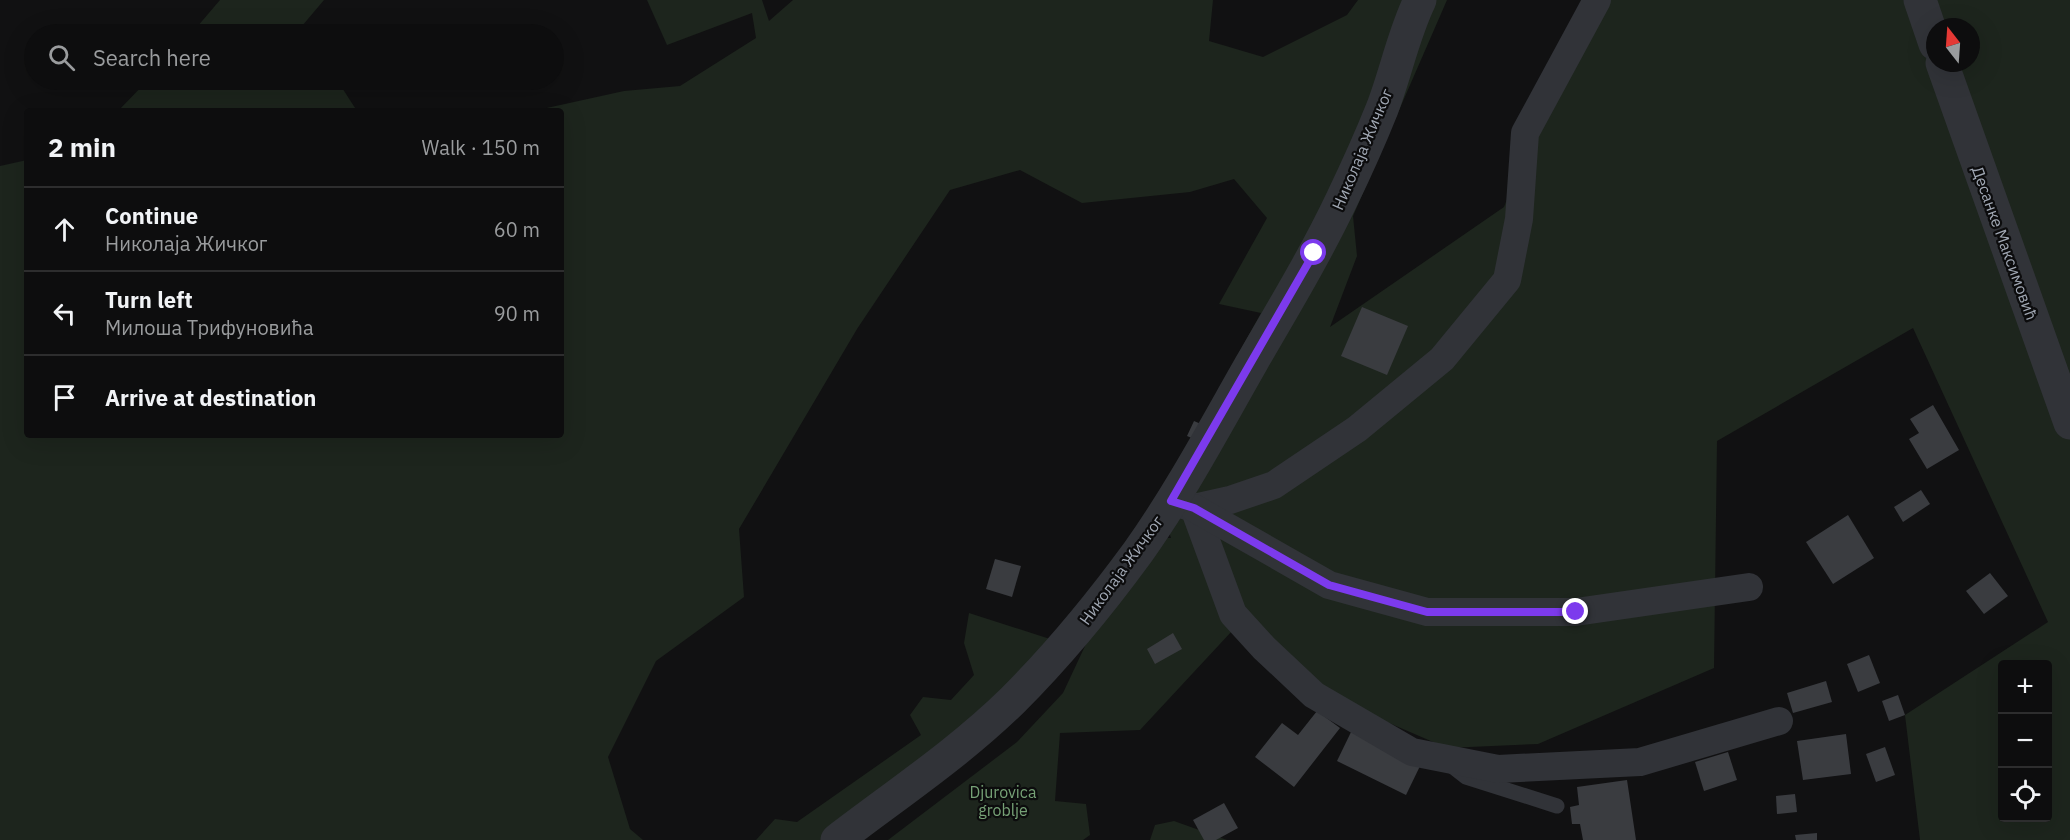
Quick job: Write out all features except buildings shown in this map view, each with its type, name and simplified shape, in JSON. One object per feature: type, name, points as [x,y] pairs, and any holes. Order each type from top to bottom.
[{"type":"street","name":"Николаја Жичког","points":[[837,840],[960,748],[1013,699],[1052,659],[1139,551],[1182,505],[1342,200],[1382,108],[1405,37],[1420,0]]},
{"type":"street","points":[[1182,505],[1230,500],[1274,485],[1357,429],[1443,359],[1507,280],[1519,219],[1526,133],[1597,0]]},
{"type":"street","points":[[1920,0],[1926,18]]},
{"type":"street","name":"Десанке Максимовић","points":[[1945,72],[2070,423]]},
{"type":"street","points":[[1182,505],[1329,585],[1427,612],[1576,612],[1749,587]]},
{"type":"street","points":[[1182,505],[1216,572],[1233,614],[1264,648],[1314,695],[1412,752],[1498,769],[1640,762],[1779,721]]},
{"type":"lane","points":[[1443,758],[1466,777],[1557,806]]},
{"type":"green space","points":[[220,0],[324,0],[304,24],[200,24]]},
{"type":"green space","name":"Djurovica groblje","points":[[647,0],[762,0],[769,21],[793,0],[1213,0],[1209,41],[1263,57],[1347,15],[1358,0],[1447,0],[1353,216],[1357,256],[1330,327],[1504,207],[1584,0],[2070,0],[2070,840],[1920,840],[1905,715],[2048,622],[1913,328],[1717,441],[1714,668],[1538,744],[1447,748],[1359,710],[1232,631],[1140,730],[1060,733],[1055,801],[1086,804],[1090,835],[1083,840],[888,840],[1017,742],[1063,693],[1136,537],[1171,538],[1158,498],[1261,313],[1219,304],[1267,218],[1234,179],[1190,192],[1082,203],[1020,170],[950,190],[857,329],[739,529],[744,597],[656,661],[608,757],[630,829],[643,840],[0,840],[0,166],[24,161],[24,438],[564,438],[564,108],[547,108],[624,91],[680,86],[756,38],[752,13],[667,45]]},
{"type":"green space","points":[[138,90],[343,90],[355,108],[121,108]]},
{"type":"green space","points":[[969,613],[1050,639],[1002,689],[836,840],[756,840],[775,819],[797,822],[921,735],[910,715],[923,697],[951,700],[974,675],[964,643]]},
{"type":"green space","points":[[1174,821],[1227,840],[1150,840],[1155,825]]},
{"type":"route","points":[[1314,253],[1171,501],[1194,508],[1329,585],[1427,612],[1576,612]]}]
